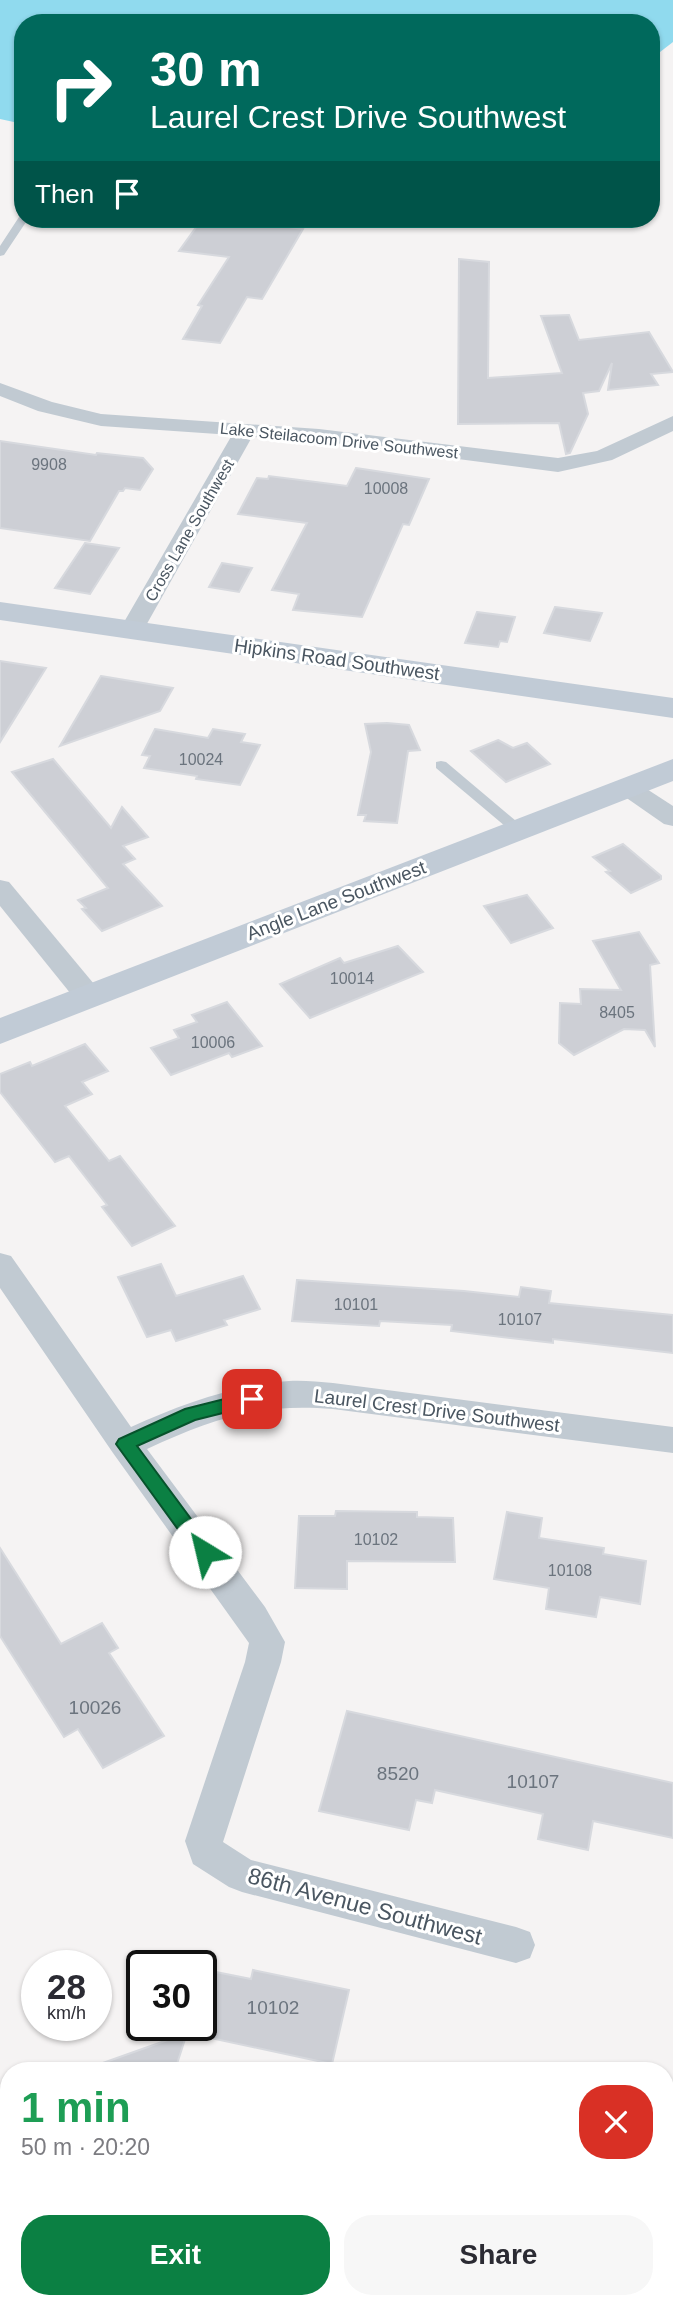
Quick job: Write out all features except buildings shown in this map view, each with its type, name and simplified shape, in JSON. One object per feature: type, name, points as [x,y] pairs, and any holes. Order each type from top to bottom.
[{"type":"street","name":"Lake Steilacoom Drive Southwest","points":[[0,389],[58,412],[101,420],[319,435],[558,465],[616,454],[673,422]]},
{"type":"street","name":"Cross Lane Southwest","points":[[132,629],[245,431]]},
{"type":"street","name":"Hipkins Road Southwest","points":[[0,611],[673,708]]},
{"type":"street","name":"Angle Lane Southwest","points":[[0,1032],[673,769]]},
{"type":"street","points":[[627,786],[673,818]]},
{"type":"street","points":[[0,888],[89,997]]},
{"type":"street","points":[[0,1264],[125,1444]]},
{"type":"street","name":"Laurel Crest Drive Southwest","points":[[125,1444],[191,1414],[252,1399],[291,1393],[333,1396],[673,1440]]},
{"type":"street","name":"86th Avenue Southwest","points":[[125,1444],[253,1617],[267,1642],[204,1841],[206,1852],[242,1875],[516,1945]]},
{"type":"lane","points":[[0,253],[17,228]]},
{"type":"lane","points":[[441,765],[517,830]]},
{"type":"water","points":[[0,0],[673,0],[673,42],[660,52],[660,14],[14,14],[14,122],[0,119]]},
{"type":"route","points":[[205,1552],[125,1444],[191,1414],[252,1399]]}]
